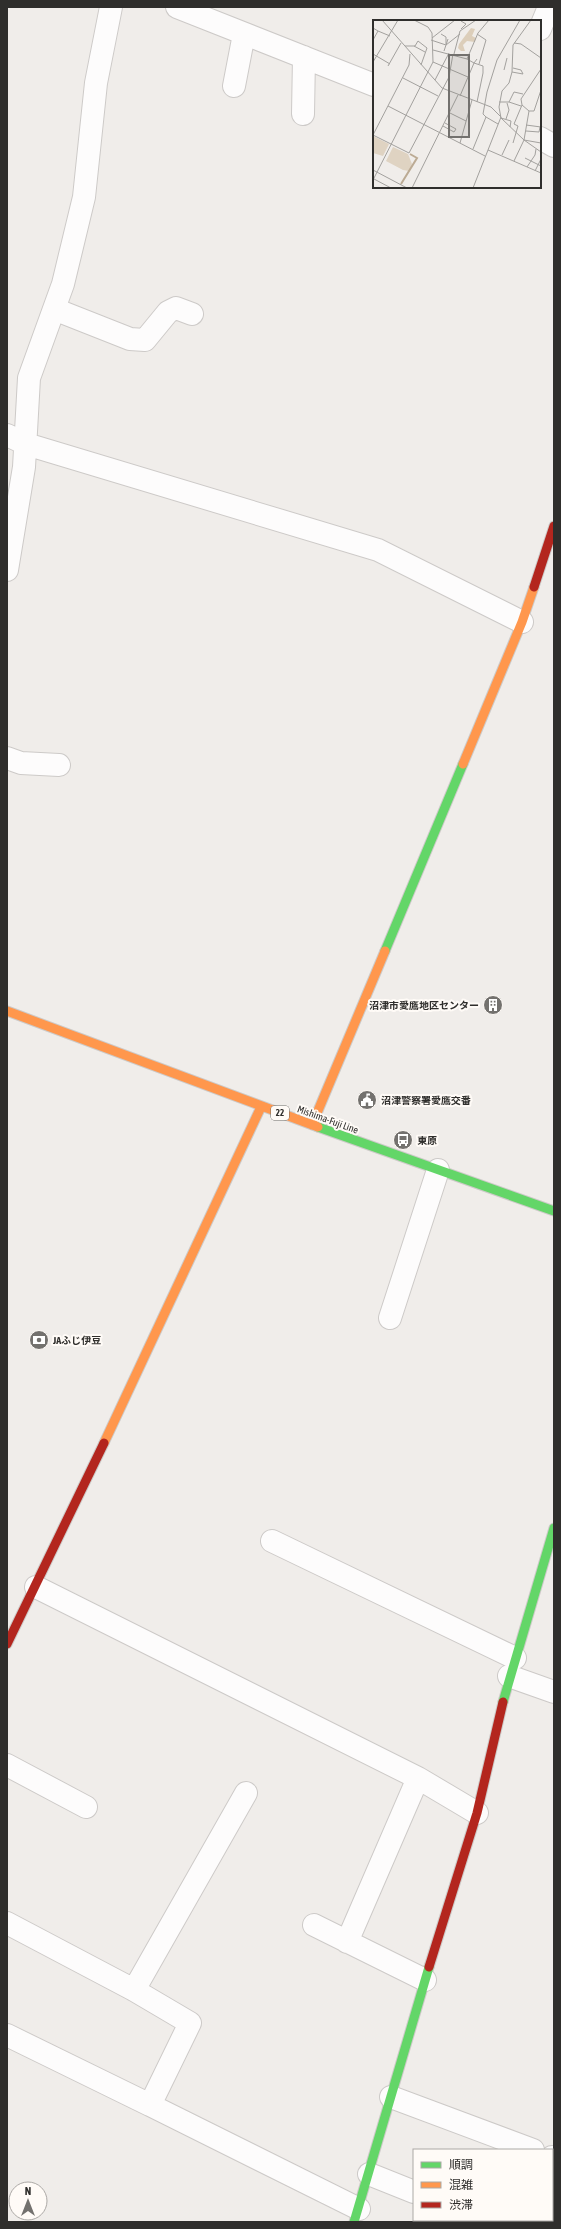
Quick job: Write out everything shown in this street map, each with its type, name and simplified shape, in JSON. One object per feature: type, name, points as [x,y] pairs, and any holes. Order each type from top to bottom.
[{"type":"street","points":[[7,570],[23,474],[16,439],[28,378],[63,284],[84,197],[96,83],[111,7]]},
{"type":"street","points":[[177,7],[373,85]]},
{"type":"street","points":[[541,27],[549,7]]},
{"type":"street","points":[[234,86],[244,34]]},
{"type":"street","points":[[303,114],[304,57]]},
{"type":"street","points":[[541,139],[554,146]]},
{"type":"street","points":[[54,309],[130,339],[145,340],[168,312],[176,308],[192,314]]},
{"type":"street","points":[[16,439],[378,550],[522,622]]},
{"type":"street","points":[[312,1125],[522,622],[554,526]]},
{"type":"street","points":[[7,758],[21,763],[59,765]]},
{"type":"street","name":"Mishima-Fuji Line","points":[[7,1011],[261,1107],[554,1211]]},
{"type":"street","points":[[7,1644],[36,1588],[261,1107]]},
{"type":"street","points":[[390,1318],[438,1170]]},
{"type":"street","points":[[7,2035],[150,2105],[356,2215],[392,2097],[425,1980],[477,1814],[512,1667],[554,1528]]},
{"type":"street","points":[[272,1541],[512,1667],[554,1692]]},
{"type":"street","points":[[36,1588],[418,1778],[477,1814]]},
{"type":"street","points":[[7,1765],[86,1807]]},
{"type":"street","points":[[346,1942],[418,1778]]},
{"type":"street","points":[[134,1990],[246,1793]]},
{"type":"street","points":[[7,1923],[134,1990],[190,2023],[150,2105]]},
{"type":"street","points":[[314,1925],[425,1980]]},
{"type":"street","points":[[392,2097],[530,2149]]},
{"type":"street","points":[[369,2174],[413,2192]]},
{"type":"traffic: fast","points":[[385,951],[463,764]]},
{"type":"traffic: fast","points":[[318,1127],[554,1211]]},
{"type":"traffic: fast","points":[[503,1702],[554,1528]]},
{"type":"traffic: fast","points":[[354,2222],[429,1967]]},
{"type":"traffic: slow","points":[[463,764],[522,622],[534,587]]},
{"type":"traffic: slow","points":[[312,1125],[385,951]]},
{"type":"traffic: slow","points":[[7,1011],[318,1127]]},
{"type":"traffic: slow","points":[[104,1443],[261,1107]]},
{"type":"traffic: jam","points":[[534,587],[554,526]]},
{"type":"traffic: jam","points":[[7,1644],[104,1443]]},
{"type":"traffic: jam","points":[[429,1967],[477,1813],[503,1702]]},
{"type":"place","name":"沼津市愛鷹地区センター","points":[[493,1005]]},
{"type":"place","name":"沼津警察署愛鷹交番","points":[[367,1100]]},
{"type":"place","name":"東原","points":[[403,1140]]},
{"type":"place","name":"JAふじ伊豆","points":[[39,1340]]}]
